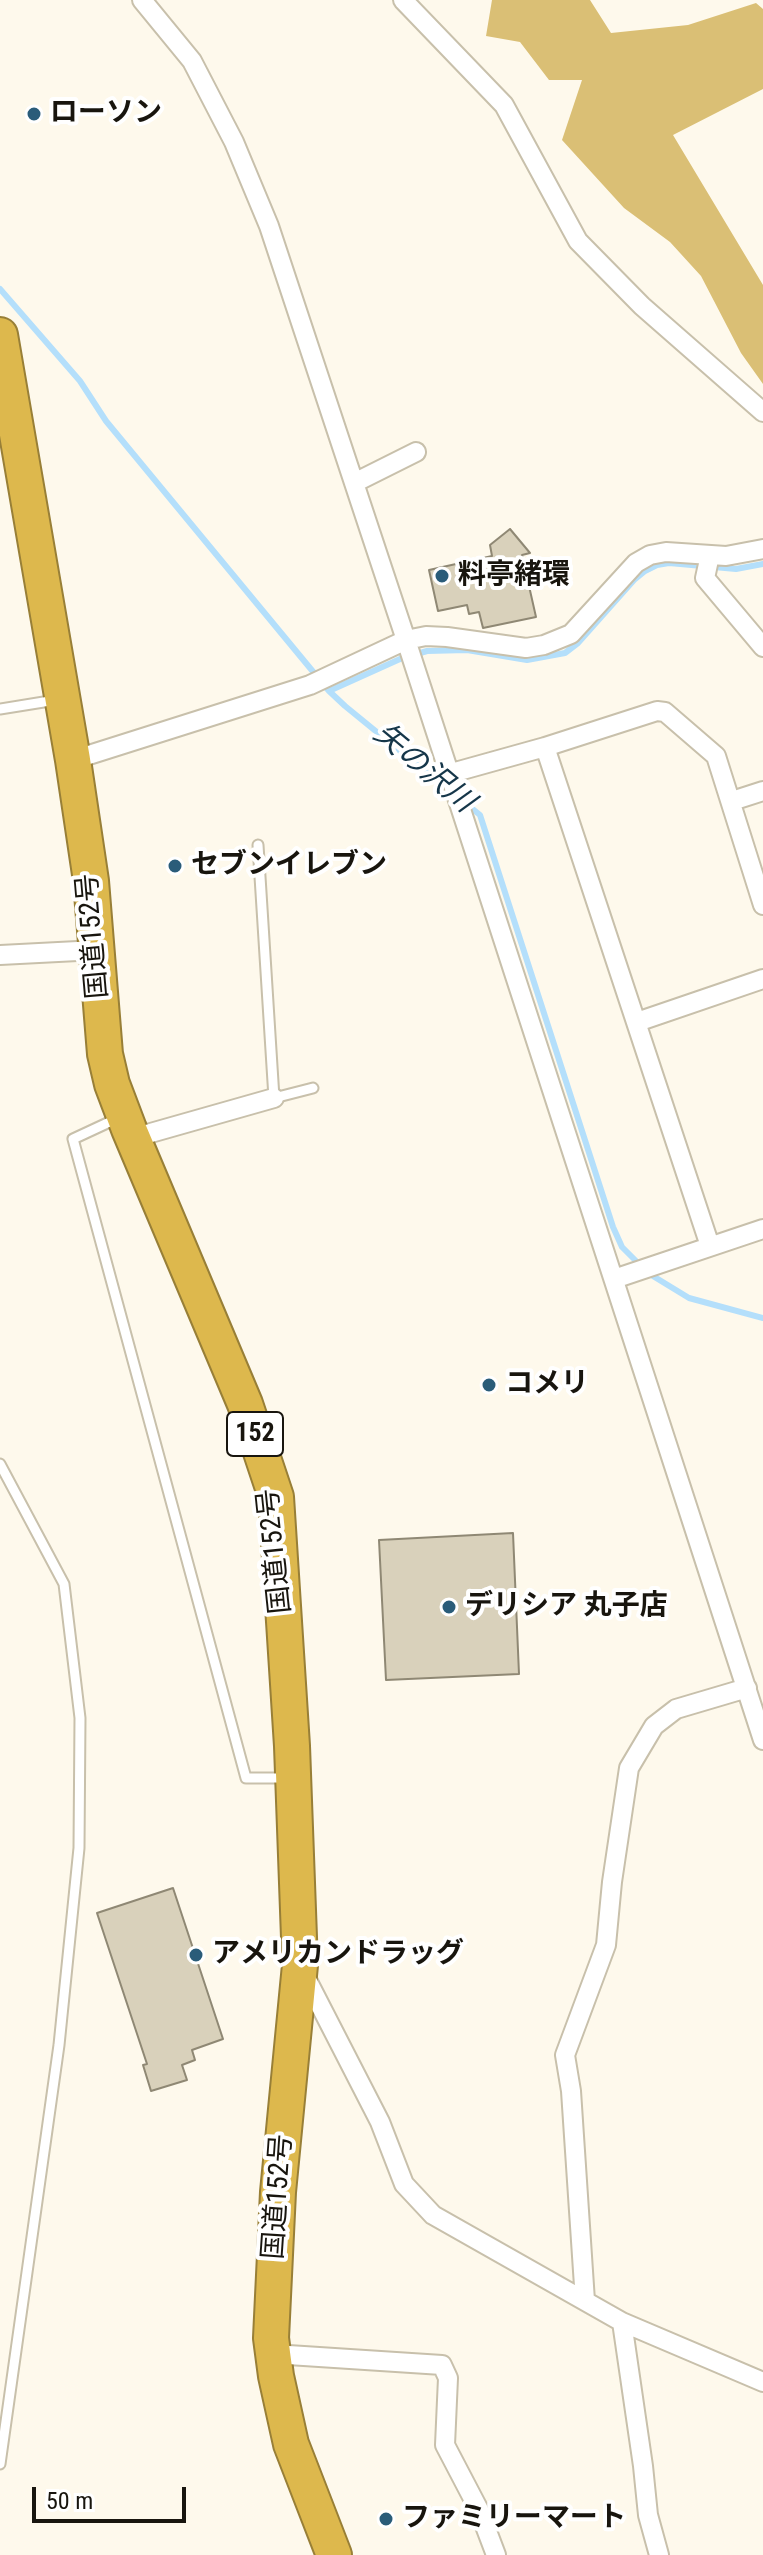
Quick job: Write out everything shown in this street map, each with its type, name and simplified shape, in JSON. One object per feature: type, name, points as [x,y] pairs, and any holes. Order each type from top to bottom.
[{"type":"highway","name":"国道152号","points":[[0,335],[91,881],[105,1054],[128,1127],[245,1404],[276,1497],[294,1779],[300,1965],[278,2192],[271,2299],[273,2354],[291,2444],[334,2555]]},
{"type":"street","points":[[142,0],[192,61],[234,142],[269,226],[763,1740]]},
{"type":"street","points":[[403,0],[504,105],[578,241],[642,306],[763,412]]},
{"type":"street","points":[[354,483],[416,452]]},
{"type":"street","points":[[73,760],[310,685],[331,675],[409,650],[426,636],[467,638],[526,648],[544,645],[571,634],[636,563],[650,555],[666,552],[708,563],[763,549]]},
{"type":"street","points":[[708,563],[705,578],[763,647]]},
{"type":"street","points":[[450,779],[657,711],[665,712],[716,756],[763,905]]},
{"type":"street","points":[[545,747],[710,1246]]},
{"type":"street","points":[[732,801],[763,791]]},
{"type":"street","points":[[0,955],[97,950]]},
{"type":"street","points":[[637,1022],[763,979]]},
{"type":"street","points":[[128,1127],[274,1098]]},
{"type":"street","points":[[614,1279],[763,1229]]},
{"type":"street","points":[[585,2301],[571,2091],[565,2055],[606,1945],[629,1768],[654,1726],[676,1709],[747,1688]]},
{"type":"street","points":[[300,1965],[380,2122],[404,2184],[433,2215],[622,2322],[763,2382]]},
{"type":"street","points":[[622,2322],[648,2515],[659,2555]]},
{"type":"street","points":[[273,2354],[442,2365],[448,2378],[445,2445],[479,2510],[496,2555]]},
{"type":"lane","points":[[0,709],[63,699]]},
{"type":"lane","points":[[258,845],[274,1098],[313,1088]]},
{"type":"lane","points":[[128,1127],[73,1139],[246,1778],[294,1779]]},
{"type":"lane","points":[[0,1464],[64,1584],[80,1732],[79,1848],[59,2045],[0,2464]]},
{"type":"shaded area","points":[[492,0],[590,0],[611,33],[688,25],[756,3],[763,9],[763,89],[673,135],[763,285],[763,384],[741,353],[701,276],[670,242],[624,208],[562,140],[582,80],[549,80],[520,42],[486,36]]},
{"type":"building","points":[[510,529],[530,553],[522,555],[536,617],[483,628],[479,612],[469,614],[467,605],[438,611],[429,570],[492,556],[490,545]]},
{"type":"building","name":"デリシア 丸子店","points":[[513,1533],[519,1674],[386,1680],[379,1540]]},
{"type":"building","points":[[173,1888],[223,2039],[192,2050],[195,2060],[182,2065],[187,2080],[151,2091],[143,2065],[147,2064],[97,1913]]},
{"type":"waterway","name":"矢の沢川","points":[[0,289],[80,381],[106,421],[329,691],[449,791]]},
{"type":"waterway","points":[[329,691],[400,659],[427,651],[467,650],[527,660],[565,653],[578,643],[634,580],[657,565],[669,563],[736,569],[763,564]]},
{"type":"waterway","name":"矢の沢川","points":[[464,802],[480,815],[613,1227],[622,1247],[640,1265]]},
{"type":"waterway","name":"矢の沢川","points":[[648,1273],[689,1298],[763,1318]]},
{"type":"place","name":"ローソン","points":[[34,114]]},
{"type":"place","name":"料亭緒環","points":[[442,576]]},
{"type":"place","name":"セブンイレブン","points":[[175,866]]},
{"type":"place","name":"コメリ","points":[[489,1385]]},
{"type":"place","name":"デリシア 丸子店","points":[[449,1607]]},
{"type":"place","name":"アメリカンドラッグ","points":[[196,1955]]},
{"type":"place","name":"ファミリーマート","points":[[386,2519]]}]
